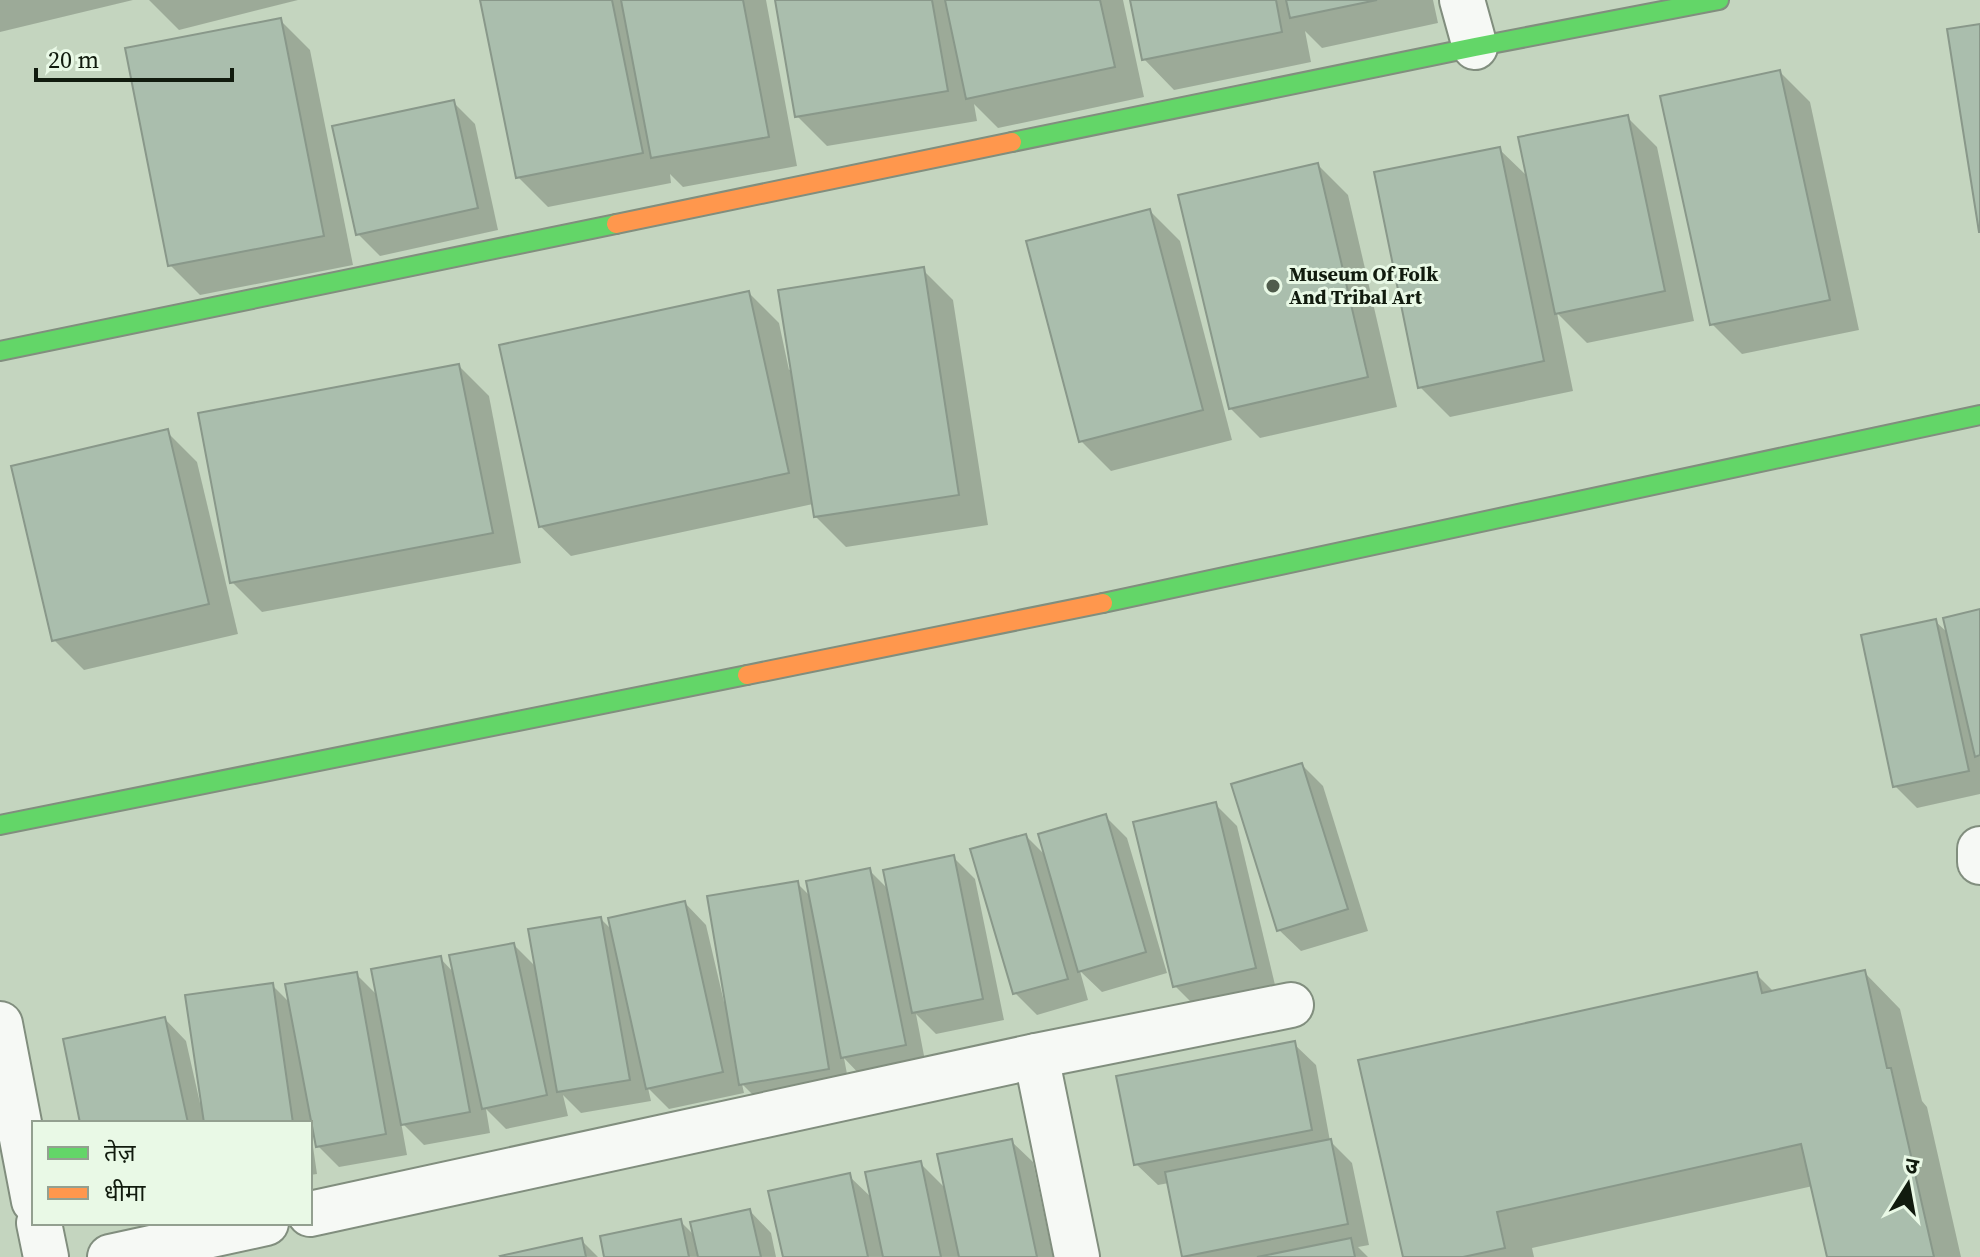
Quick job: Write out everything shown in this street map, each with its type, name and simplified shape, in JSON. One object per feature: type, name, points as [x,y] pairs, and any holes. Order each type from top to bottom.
[{"type":"street","points":[[1462,0],[1475,47]]},
{"type":"street","points":[[0,351],[1475,47],[1719,0]]},
{"type":"street","points":[[0,825],[1143,595],[1980,415]]},
{"type":"street","points":[[1980,849],[1980,862]]},
{"type":"street","points":[[312,1214],[1036,1056],[1291,1005]]},
{"type":"street","points":[[0,1024],[32,1191]]},
{"type":"street","points":[[1036,1056],[1077,1257]]},
{"type":"street","points":[[39,1225],[46,1257]]},
{"type":"street","points":[[110,1257],[257,1225]]},
{"type":"building","points":[[480,0],[612,0],[643,153],[516,178]]},
{"type":"building","points":[[621,0],[743,0],[769,137],[651,158]]},
{"type":"building","points":[[775,0],[932,0],[948,91],[795,117]]},
{"type":"building","points":[[945,0],[1100,0],[1115,67],[966,99]]},
{"type":"building","points":[[1130,0],[1276,0],[1282,32],[1142,60]]},
{"type":"building","points":[[1286,0],[1377,0],[1290,18]]},
{"type":"building","points":[[281,18],[324,236],[168,266],[125,48]]},
{"type":"building","points":[[1980,24],[1980,232],[1979,232],[1947,29]]},
{"type":"building","points":[[1780,70],[1830,300],[1710,325],[1660,96]]},
{"type":"building","points":[[454,100],[478,208],[356,235],[332,126]]},
{"type":"building","points":[[1628,115],[1665,291],[1555,314],[1518,137]]},
{"type":"building","points":[[1500,147],[1544,361],[1418,388],[1374,172]]},
{"type":"building","name":"Museum Of Folk And Tribal Art","points":[[1318,163],[1368,377],[1229,409],[1178,195]]},
{"type":"building","points":[[1150,209],[1203,410],[1079,442],[1026,241]]},
{"type":"building","points":[[924,267],[959,495],[814,517],[778,290]]},
{"type":"building","points":[[749,291],[789,473],[539,527],[499,345]]},
{"type":"building","points":[[459,364],[493,533],[230,583],[198,413]]},
{"type":"building","points":[[168,429],[209,604],[52,641],[11,466]]},
{"type":"building","points":[[1980,609],[1980,755],[1975,757],[1943,618]]},
{"type":"building","points":[[1936,619],[1969,771],[1893,787],[1861,635]]},
{"type":"building","points":[[1302,763],[1348,909],[1277,931],[1231,784]]},
{"type":"building","points":[[1216,802],[1256,968],[1173,987],[1133,822]]},
{"type":"building","points":[[1106,814],[1146,952],[1078,972],[1038,834]]},
{"type":"building","points":[[1026,834],[1068,979],[1013,994],[970,849]]},
{"type":"building","points":[[954,855],[983,999],[912,1013],[883,870]]},
{"type":"building","points":[[870,868],[906,1045],[841,1058],[806,881]]},
{"type":"building","points":[[798,881],[829,1069],[739,1085],[707,896]]},
{"type":"building","points":[[685,901],[723,1072],[646,1089],[608,918]]},
{"type":"building","points":[[601,917],[630,1080],[557,1092],[528,929]]},
{"type":"building","points":[[514,943],[547,1095],[482,1109],[449,955]]},
{"type":"building","points":[[441,956],[470,1112],[401,1125],[371,969]]},
{"type":"building","points":[[1865,970],[1934,1257],[1827,1257],[1801,1144],[1497,1212],[1505,1248],[1463,1257],[1403,1257],[1358,1060],[1757,972],[1762,993]]},
{"type":"building","points":[[357,972],[386,1134],[316,1147],[285,984]]},
{"type":"building","points":[[273,983],[293,1121],[204,1121],[185,995]]},
{"type":"building","points":[[165,1017],[188,1121],[80,1121],[63,1039]]},
{"type":"building","points":[[1295,1041],[1312,1130],[1134,1165],[1116,1076]]},
{"type":"building","points":[[1012,1139],[1037,1257],[959,1257],[937,1154]]},
{"type":"building","points":[[1331,1139],[1348,1224],[1182,1257],[1165,1172]]},
{"type":"building","points":[[921,1161],[941,1257],[883,1257],[865,1172]]},
{"type":"building","points":[[850,1173],[868,1257],[783,1257],[768,1191]]},
{"type":"building","points":[[750,1209],[761,1257],[698,1257],[690,1222]]},
{"type":"building","points":[[681,1219],[689,1257],[604,1257],[600,1236]]},
{"type":"building","points":[[582,1238],[586,1257],[500,1256]]},
{"type":"building","points":[[1351,1238],[1355,1257],[1257,1257]]},
{"type":"traffic: fast","points":[[1012,142],[1719,0]]},
{"type":"traffic: fast","points":[[0,351],[616,224]]},
{"type":"traffic: fast","points":[[1103,603],[1980,415]]},
{"type":"traffic: fast","points":[[0,825],[747,675]]},
{"type":"traffic: slow","points":[[616,224],[1012,142]]},
{"type":"traffic: slow","points":[[747,675],[1103,603]]},
{"type":"place","name":"Museum Of Folk And Tribal Art","points":[[1273,286]]}]
